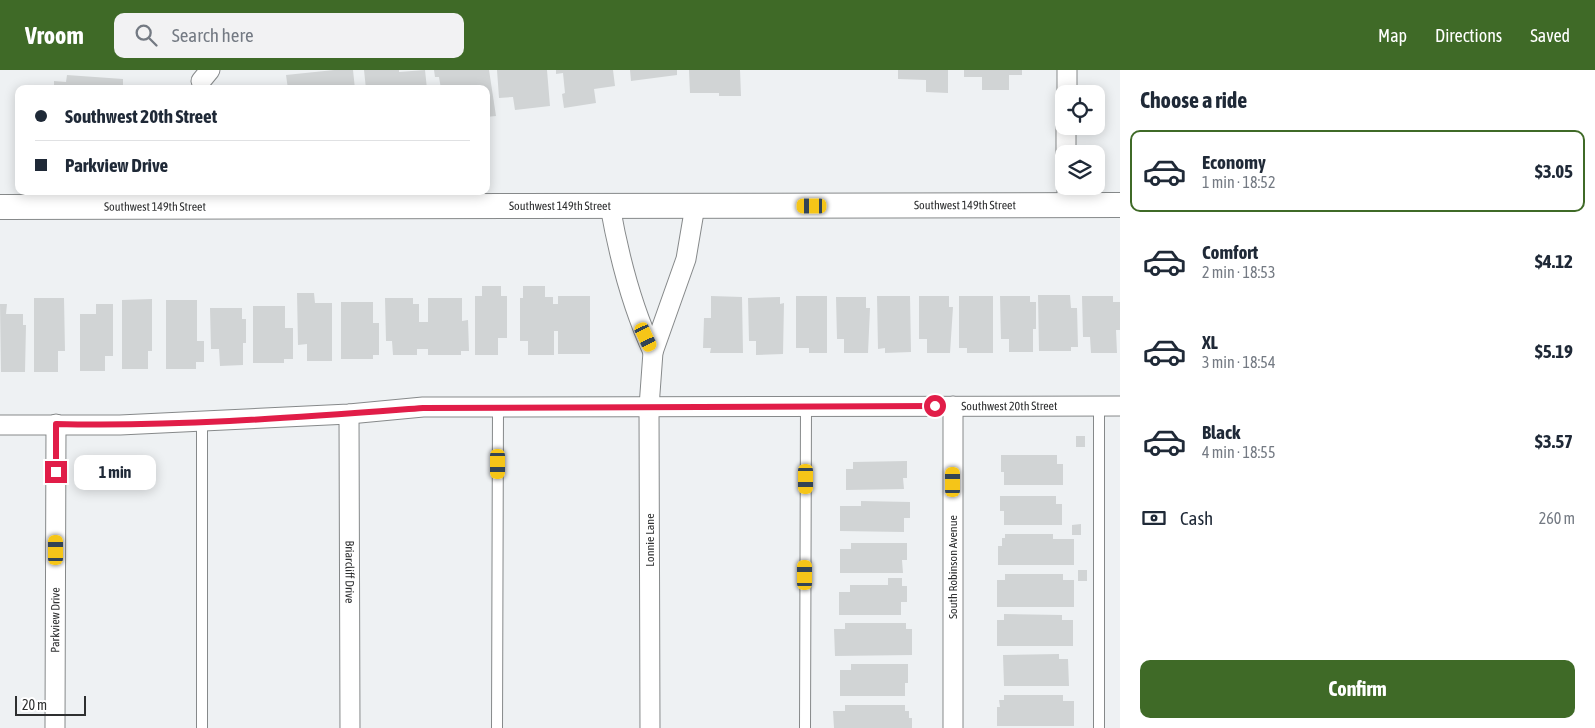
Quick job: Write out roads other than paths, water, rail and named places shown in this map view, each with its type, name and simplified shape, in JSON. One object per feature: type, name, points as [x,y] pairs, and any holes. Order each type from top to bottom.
[{"type":"street","points":[[1067,70],[1067,85]]},
{"type":"street","name":"Southwest 149th Street","points":[[0,208],[695,206],[1067,196],[1120,205]]},
{"type":"street","name":"Lonnie Lane","points":[[610,206],[620,260],[639,322],[653,352]]},
{"type":"street","name":"Lonnie Lane","points":[[650,728],[649,408],[653,352],[686,259],[695,206]]},
{"type":"street","name":"South Robinson Avenue","points":[[953,406],[953,728]]},
{"type":"street","name":"Southwest 20th Street","points":[[0,425],[120,425],[349,414],[423,408],[1120,406]]},
{"type":"street","name":"Briarcliff Drive","points":[[349,414],[350,728]]},
{"type":"street","name":"Parkview Drive","points":[[55,728],[56,424]]},
{"type":"lane","points":[[1099,406],[1099,728]]},
{"type":"lane","points":[[805,728],[806,407]]},
{"type":"lane","points":[[497,728],[498,408]]},
{"type":"lane","points":[[202,421],[202,728]]}]
